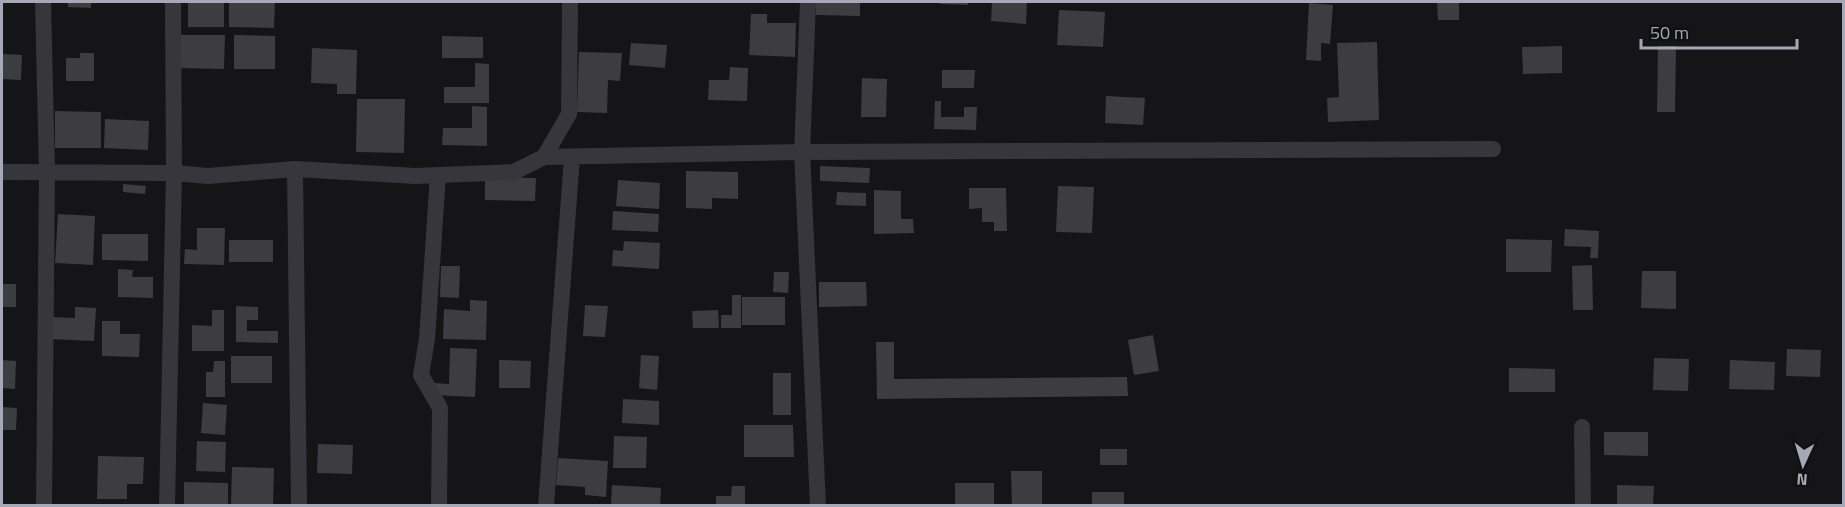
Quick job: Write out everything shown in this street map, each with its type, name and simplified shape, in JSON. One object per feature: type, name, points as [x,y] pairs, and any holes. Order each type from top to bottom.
[{"type":"street","points":[[44,2],[47,172],[44,506]]},
{"type":"street","points":[[167,506],[174,173],[172,2]]},
{"type":"street","points":[[544,157],[569,114],[570,2]]},
{"type":"street","points":[[808,2],[802,152],[818,506]]},
{"type":"street","points":[[2,172],[174,173],[208,176],[295,169],[415,176],[514,172],[544,157],[802,152],[1493,149]]},
{"type":"street","points":[[546,506],[572,157]]},
{"type":"street","points":[[295,169],[298,506]]},
{"type":"street","points":[[438,175],[427,339],[422,375],[440,408],[439,506]]},
{"type":"street","points":[[1582,427],[1583,506]]},
{"type":"building","points":[[68,2],[91,2],[91,8],[68,7]]},
{"type":"building","points":[[188,2],[224,2],[224,27],[188,27]]},
{"type":"building","points":[[229,2],[275,2],[274,28],[229,27]]},
{"type":"building","points":[[816,2],[860,2],[860,16],[816,15]]},
{"type":"building","points":[[941,2],[968,2],[968,5],[940,4]]},
{"type":"building","points":[[992,2],[1027,2],[1026,24],[991,21]]},
{"type":"building","points":[[1437,2],[1459,2],[1459,20],[1438,20]]},
{"type":"building","points":[[1309,3],[1333,5],[1330,44],[1321,43],[1321,61],[1306,60]]},
{"type":"building","points":[[1059,10],[1105,12],[1103,47],[1057,45]]},
{"type":"building","points":[[751,14],[767,14],[767,23],[796,23],[795,57],[749,55]]},
{"type":"building","points":[[180,35],[225,35],[224,69],[179,68]]},
{"type":"building","points":[[234,35],[275,36],[275,69],[234,69]]},
{"type":"building","points":[[442,36],[483,37],[483,58],[442,58]]},
{"type":"building","points":[[1377,42],[1379,120],[1328,122],[1327,98],[1339,97],[1337,43]]},
{"type":"building","points":[[631,43],[667,45],[665,68],[629,65]]},
{"type":"building","points":[[1562,46],[1562,73],[1523,74],[1522,47]]},
{"type":"building","points":[[1658,46],[1676,46],[1675,112],[1657,112]]},
{"type":"building","points":[[312,48],[357,50],[356,94],[337,94],[337,84],[311,83]]},
{"type":"building","points":[[579,52],[622,53],[620,81],[608,80],[607,113],[577,112]]},
{"type":"building","points":[[80,53],[94,53],[94,81],[66,81],[66,58],[80,58]]},
{"type":"building","points":[[2,54],[22,55],[21,80],[2,79]]},
{"type":"building","points":[[475,63],[489,64],[489,103],[444,103],[444,87],[475,87]]},
{"type":"building","points":[[730,67],[748,68],[747,101],[708,100],[709,80],[729,80]]},
{"type":"building","points":[[942,70],[975,70],[974,88],[942,88]]},
{"type":"building","points":[[862,78],[887,79],[886,117],[861,117]]},
{"type":"building","points":[[1106,96],[1145,98],[1143,125],[1105,123]]},
{"type":"building","points":[[357,99],[405,99],[404,153],[356,152]]},
{"type":"building","points":[[935,101],[941,101],[941,117],[964,117],[964,107],[977,107],[976,130],[934,129]]},
{"type":"building","points":[[472,106],[487,107],[487,146],[442,145],[443,128],[472,128]]},
{"type":"building","points":[[55,111],[101,112],[101,148],[55,148]]},
{"type":"building","points":[[105,119],[149,121],[148,150],[104,148]]},
{"type":"building","points":[[820,166],[870,168],[869,183],[820,181]]},
{"type":"building","points":[[686,171],[738,172],[738,199],[712,198],[712,209],[686,208]]},
{"type":"building","points":[[485,177],[536,178],[535,201],[485,200]]},
{"type":"building","points":[[618,180],[660,183],[659,209],[616,206]]},
{"type":"building","points":[[123,184],[146,186],[145,194],[123,192]]},
{"type":"building","points":[[1058,186],[1094,187],[1092,233],[1056,232]]},
{"type":"building","points":[[969,188],[1006,188],[1007,231],[994,231],[994,222],[982,222],[982,208],[969,209]]},
{"type":"building","points":[[874,190],[901,191],[901,219],[913,219],[914,233],[874,234]]},
{"type":"building","points":[[837,192],[866,193],[866,206],[836,205]]},
{"type":"building","points":[[613,211],[659,214],[658,232],[612,230]]},
{"type":"building","points":[[58,214],[95,216],[93,265],[55,263]]},
{"type":"building","points":[[197,228],[225,228],[224,265],[184,264],[185,249],[197,250]]},
{"type":"building","points":[[1565,229],[1599,231],[1598,258],[1590,258],[1591,247],[1564,246]]},
{"type":"building","points":[[102,234],[148,234],[148,261],[102,260]]},
{"type":"building","points":[[1506,239],[1552,240],[1551,272],[1506,272]]},
{"type":"building","points":[[229,240],[273,240],[273,262],[229,262]]},
{"type":"building","points":[[624,241],[660,243],[659,269],[612,266],[613,250],[623,251]]},
{"type":"building","points":[[1592,265],[1593,310],[1573,310],[1572,266]]},
{"type":"building","points":[[441,266],[460,266],[459,298],[440,297]]},
{"type":"building","points":[[118,269],[133,270],[132,277],[153,277],[153,298],[118,297]]},
{"type":"building","points":[[1642,271],[1676,271],[1676,309],[1641,308]]},
{"type":"building","points":[[774,272],[789,272],[788,293],[773,292]]},
{"type":"building","points":[[819,282],[866,282],[867,306],[819,307]]},
{"type":"building","points":[[2,284],[16,284],[16,307],[2,307]]},
{"type":"building","points":[[732,295],[741,295],[741,328],[721,328],[721,315],[732,315]]},
{"type":"building","points":[[742,297],[785,297],[785,325],[742,325]]},
{"type":"building","points":[[470,300],[487,301],[486,340],[443,339],[444,309],[470,311]]},
{"type":"building","points":[[585,305],[608,306],[605,337],[583,336]]},
{"type":"building","points":[[236,306],[258,307],[258,320],[247,320],[247,331],[278,331],[278,343],[236,342]]},
{"type":"building","points":[[75,307],[96,308],[94,341],[49,339],[50,317],[75,318]]},
{"type":"building","points":[[212,310],[224,310],[224,351],[192,351],[192,325],[212,326]]},
{"type":"building","points":[[718,310],[719,328],[693,328],[692,311]]},
{"type":"building","points":[[102,321],[120,321],[120,334],[140,334],[139,357],[102,356]]},
{"type":"building","points":[[1153,335],[1159,371],[1134,375],[1128,340]]},
{"type":"building","points":[[876,342],[894,342],[894,379],[1127,377],[1128,396],[877,399]]},
{"type":"building","points":[[450,348],[477,349],[475,397],[433,395],[434,383],[449,384]]},
{"type":"building","points":[[1787,349],[1821,350],[1820,377],[1786,376]]},
{"type":"building","points":[[641,355],[659,356],[657,390],[639,388]]},
{"type":"building","points":[[231,356],[272,356],[272,383],[231,383]]},
{"type":"building","points":[[1654,358],[1689,359],[1688,391],[1653,390]]},
{"type":"building","points":[[2,360],[16,361],[15,389],[2,388]]},
{"type":"building","points":[[499,360],[531,361],[530,388],[499,388]]},
{"type":"building","points":[[1730,360],[1775,362],[1774,390],[1729,389]]},
{"type":"building","points":[[214,361],[225,361],[225,397],[206,397],[206,372],[213,372]]},
{"type":"building","points":[[1509,368],[1555,369],[1555,392],[1509,392]]},
{"type":"building","points":[[773,373],[791,373],[791,415],[773,415]]},
{"type":"building","points":[[623,399],[659,401],[659,425],[622,423]]},
{"type":"building","points":[[203,403],[227,405],[225,435],[201,433]]},
{"type":"building","points":[[2,407],[17,408],[16,430],[2,430]]},
{"type":"building","points":[[744,425],[793,425],[794,457],[744,457]]},
{"type":"building","points":[[1604,432],[1648,432],[1648,456],[1604,455]]},
{"type":"building","points":[[614,436],[647,437],[646,468],[613,468]]},
{"type":"building","points":[[197,441],[226,442],[225,472],[196,471]]},
{"type":"building","points":[[318,444],[353,445],[352,474],[317,473]]},
{"type":"building","points":[[1100,449],[1127,449],[1127,465],[1100,465]]},
{"type":"building","points":[[98,456],[144,457],[143,484],[127,484],[127,499],[97,499]]},
{"type":"building","points":[[558,458],[608,461],[606,497],[585,495],[585,487],[556,485]]},
{"type":"building","points":[[232,467],[274,468],[273,506],[231,504]]},
{"type":"building","points":[[1011,471],[1042,471],[1042,506],[1012,506]]},
{"type":"building","points":[[184,482],[228,483],[228,506],[184,506]]},
{"type":"building","points":[[955,483],[994,483],[994,506],[955,506]]},
{"type":"building","points":[[612,485],[661,488],[660,506],[611,504]]},
{"type":"building","points":[[1617,485],[1654,486],[1653,506],[1617,506]]},
{"type":"building","points":[[732,486],[745,486],[745,506],[716,506],[716,496],[731,496]]},
{"type":"building","points":[[1092,492],[1124,492],[1124,506],[1092,506]]}]
